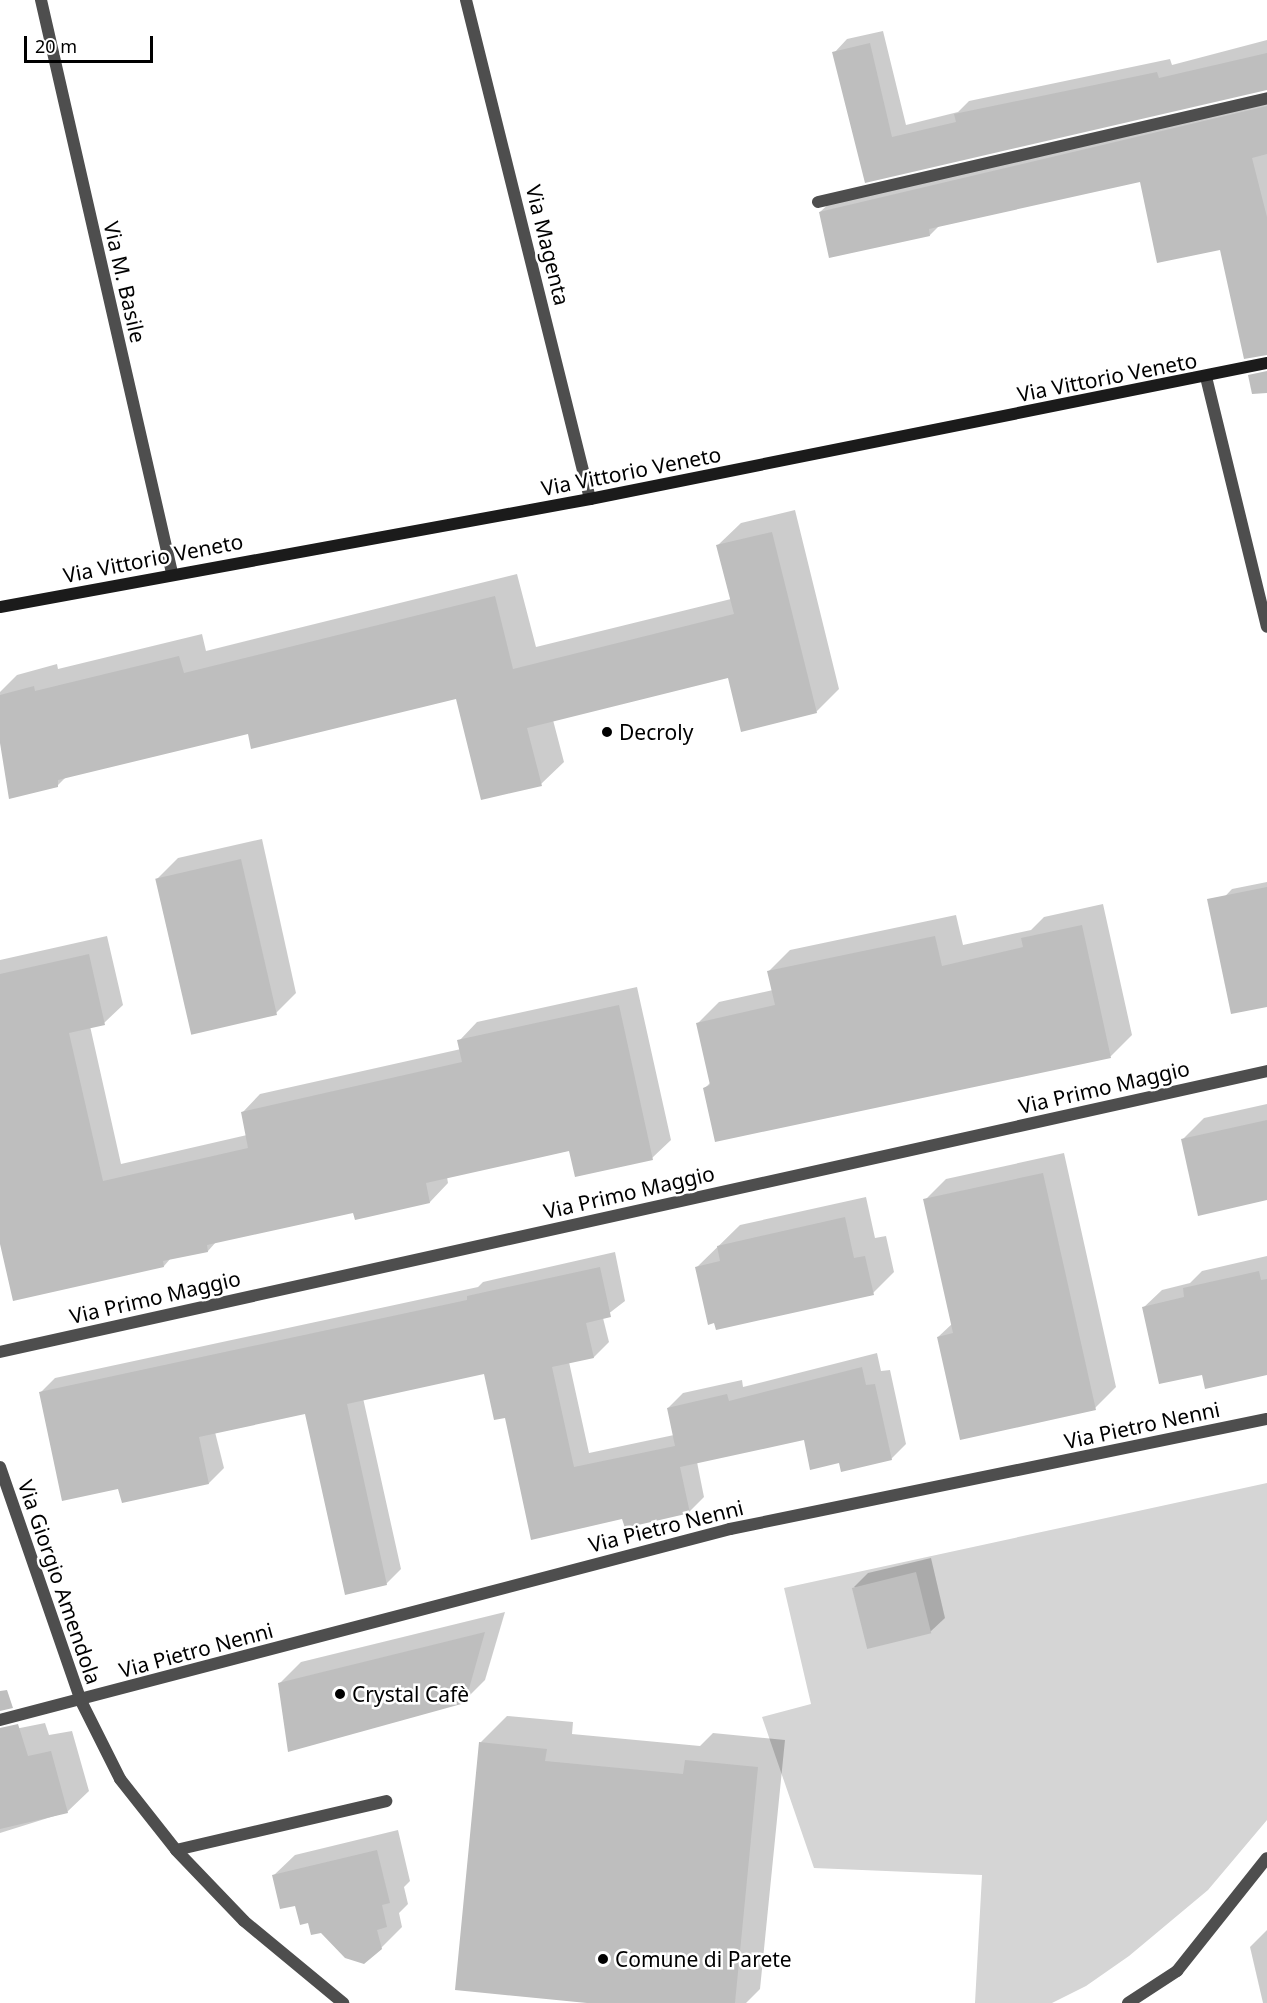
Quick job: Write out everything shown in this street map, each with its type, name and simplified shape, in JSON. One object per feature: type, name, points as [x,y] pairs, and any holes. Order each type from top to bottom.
[{"type":"street","name":"Via M. Basile","points":[[41,0],[172,573]]},
{"type":"street","name":"Via Magenta","points":[[466,0],[590,499]]},
{"type":"street","points":[[818,202],[1267,98]]},
{"type":"street","name":"Via Vittorio Veneto","points":[[0,607],[172,573],[590,499],[1267,363]]},
{"type":"street","points":[[1206,377],[1267,627]]},
{"type":"street","name":"Via Primo Maggio","points":[[0,1352],[1267,1071]]},
{"type":"street","name":"Via Pietro Nenni","points":[[0,1720],[81,1701],[730,1529],[1267,1419]]},
{"type":"street","name":"Via Giorgio Amendola","points":[[0,1467],[81,1701],[120,1779],[176,1850],[244,1921],[343,2003]]},
{"type":"street","points":[[176,1850],[386,1801]]},
{"type":"street","points":[[1128,2003],[1177,1971],[1267,1858]]},
{"type":"shaded area","points":[[1267,1483],[1267,1820],[1208,1890],[1129,1956],[1086,1986],[1052,2003],[975,2003],[982,1875],[814,1868],[762,1717],[811,1704],[784,1588]]},
{"type":"building","points":[[870,43],[892,137],[956,122],[954,114],[1157,72],[1159,78],[1267,53],[1267,90],[865,183],[832,52]]},
{"type":"building","points":[[1267,106],[1267,154],[1252,158],[1267,217],[1267,355],[1244,359],[1220,250],[1157,263],[1140,182],[929,229],[930,236],[829,258],[819,212]]},
{"type":"building","points":[[1267,371],[1267,393],[1252,394],[1248,375]]},
{"type":"building","points":[[772,532],[817,713],[741,732],[728,678],[527,728],[542,786],[481,800],[456,699],[251,749],[248,734],[58,780],[58,787],[9,799],[0,743],[0,695],[34,686],[35,691],[179,656],[184,673],[495,596],[513,669],[734,614],[716,545]]},
{"type":"building","points":[[241,859],[277,1015],[191,1035],[155,879]]},
{"type":"building","points":[[1267,887],[1267,1007],[1231,1014],[1207,899]]},
{"type":"building","points":[[1082,925],[1111,1058],[715,1142],[703,1088],[710,1085],[696,1023],[775,1005],[767,971],[935,936],[942,966],[1023,947],[1021,938]]},
{"type":"building","points":[[89,954],[105,1025],[69,1033],[103,1181],[248,1148],[241,1112],[462,1062],[457,1040],[619,1005],[653,1160],[575,1177],[569,1151],[426,1183],[430,1203],[355,1220],[353,1213],[207,1245],[208,1252],[163,1261],[164,1267],[13,1301],[0,1244],[0,974]]},
{"type":"building","points":[[1267,1120],[1267,1200],[1198,1216],[1181,1139]]},
{"type":"building","points":[[1043,1173],[1096,1410],[960,1440],[937,1337],[953,1333],[923,1199]]},
{"type":"building","points":[[845,1217],[854,1258],[865,1256],[874,1295],[716,1330],[714,1323],[708,1325],[695,1267],[720,1261],[717,1246]]},
{"type":"building","points":[[600,1267],[611,1317],[586,1323],[594,1358],[552,1367],[574,1467],[675,1446],[667,1408],[727,1394],[729,1401],[862,1367],[866,1385],[875,1384],[892,1460],[841,1472],[839,1463],[810,1470],[804,1440],[680,1467],[690,1513],[625,1528],[622,1519],[531,1540],[505,1418],[494,1420],[484,1374],[347,1404],[387,1585],[345,1595],[305,1414],[199,1437],[209,1484],[122,1503],[118,1489],[62,1501],[39,1392],[467,1300],[467,1296]]},
{"type":"building","points":[[1259,1271],[1261,1280],[1267,1279],[1267,1375],[1205,1389],[1202,1375],[1159,1384],[1142,1307],[1184,1297],[1183,1288]]},
{"type":"building","points":[[916,1572],[931,1633],[867,1649],[852,1588]]},
{"type":"building","points":[[485,1632],[465,1703],[288,1752],[278,1683]]},
{"type":"building","points":[[7,1690],[13,1708],[0,1711],[0,1691]]},
{"type":"building","points":[[18,1724],[28,1756],[51,1751],[68,1813],[0,1829],[0,1728]]},
{"type":"building","points":[[479,1742],[547,1749],[545,1761],[683,1774],[685,1760],[758,1767],[735,2003],[587,2003],[455,1990]]},
{"type":"building","points":[[377,1850],[390,1903],[382,1905],[387,1927],[377,1930],[382,1949],[364,1964],[345,1958],[321,1933],[311,1935],[308,1923],[300,1925],[295,1906],[280,1909],[272,1875]]},
{"type":"place","name":"Decroly","points":[[607,732]]},
{"type":"place","name":"Crystal Cafè","points":[[340,1694]]},
{"type":"place","name":"Comune di Parete","points":[[603,1959]]}]
